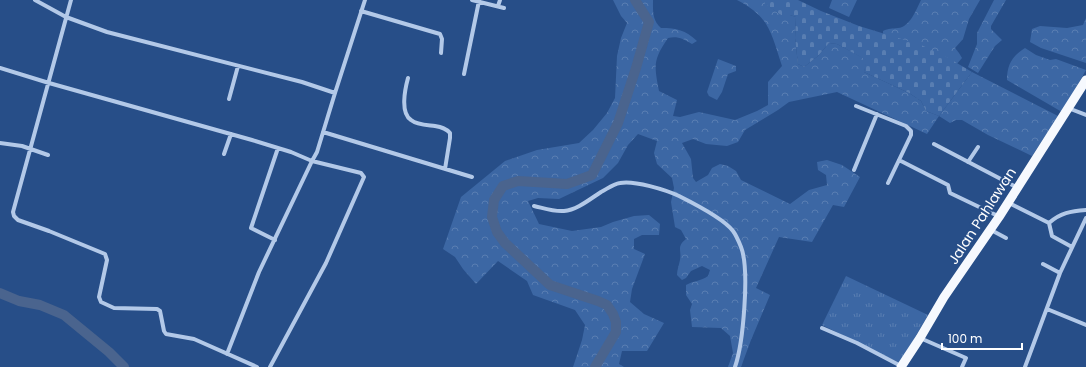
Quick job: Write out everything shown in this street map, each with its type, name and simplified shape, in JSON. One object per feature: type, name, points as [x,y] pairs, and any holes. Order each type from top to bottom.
[{"type":"main road","name":"Jalan Pahlawan","points":[[902,367],[944,297],[1000,217],[1086,80]]},
{"type":"street","points":[[35,0],[66,17],[107,32],[302,82],[334,93]]},
{"type":"street","points":[[71,0],[31,149],[12,212],[14,216],[18,220],[105,254],[107,260],[99,297],[101,302],[114,308],[157,309],[160,311],[166,334],[194,339],[257,367]]},
{"type":"street","points":[[227,354],[259,272],[317,152],[334,93],[365,0]]},
{"type":"street","points":[[472,0],[504,8]]},
{"type":"street","points":[[498,6],[500,0]]},
{"type":"street","points":[[464,74],[479,1]]},
{"type":"street","points":[[361,11],[440,34],[442,39],[441,54]]},
{"type":"street","points":[[229,99],[238,66]]},
{"type":"street","points":[[0,68],[278,148],[312,162],[363,174],[364,177],[326,263],[270,367]]},
{"type":"street","points":[[408,78],[405,92],[405,103],[407,115],[410,120],[415,123],[442,128],[450,133],[445,169]]},
{"type":"street","points":[[856,106],[910,129],[910,135],[888,183]]},
{"type":"street","points":[[1068,108],[1086,115]]},
{"type":"street","points":[[854,170],[877,114]]},
{"type":"street","points":[[323,132],[472,178]]},
{"type":"street","points":[[224,154],[231,134]]},
{"type":"street","points":[[0,143],[48,154]]},
{"type":"street","points":[[934,144],[1018,188]]},
{"type":"street","points":[[968,162],[978,147]]},
{"type":"street","points":[[274,240],[251,228],[278,148]]},
{"type":"street","points":[[899,160],[948,185],[950,193],[1000,217]]},
{"type":"street","points":[[534,206],[563,212],[572,210],[612,186],[620,183],[629,183],[649,186],[674,194],[699,206],[732,230],[742,247],[745,270],[742,329],[739,356],[735,367]]},
{"type":"street","points":[[1008,203],[1049,223]]},
{"type":"street","points":[[1049,223],[1063,213],[1086,210]]},
{"type":"street","points":[[1025,367],[1060,273],[1086,218]]},
{"type":"street","points":[[1049,223],[1052,236],[1072,247]]},
{"type":"street","points":[[990,230],[1006,238]]},
{"type":"street","points":[[1043,264],[1060,273]]},
{"type":"street","points":[[1047,309],[1086,326]]},
{"type":"street","points":[[822,328],[857,343],[902,367]]},
{"type":"street","points":[[920,338],[966,358],[962,367]]},
{"type":"green space","points":[[613,0],[653,0],[653,12],[655,19],[661,28],[680,30],[689,34],[697,41],[692,44],[680,38],[668,38],[657,58],[656,75],[659,91],[677,100],[673,116],[680,117],[699,112],[735,120],[768,105],[768,82],[782,66],[768,27],[763,20],[748,6],[737,0],[765,0],[766,4],[781,15],[796,17],[795,38],[798,64],[804,67],[818,56],[829,43],[837,44],[867,60],[864,72],[909,93],[921,101],[926,111],[939,116],[927,134],[837,92],[789,102],[745,130],[738,142],[727,146],[706,144],[693,139],[682,143],[691,159],[693,178],[696,182],[708,175],[712,168],[720,164],[728,166],[736,171],[741,180],[790,204],[809,190],[827,185],[826,175],[818,170],[817,162],[827,160],[842,165],[860,177],[844,207],[833,205],[812,242],[779,237],[756,288],[770,295],[741,367],[728,367],[733,353],[730,336],[721,328],[692,327],[690,310],[692,304],[686,295],[686,285],[708,276],[710,270],[702,266],[691,271],[686,278],[682,280],[677,275],[680,247],[686,239],[681,230],[675,227],[671,202],[674,188],[672,178],[657,164],[654,153],[657,141],[638,134],[628,145],[618,163],[603,178],[559,199],[538,198],[528,201],[539,224],[572,231],[601,227],[634,216],[649,215],[660,224],[659,235],[642,235],[634,239],[634,249],[645,254],[632,289],[630,302],[644,314],[664,323],[647,351],[622,351],[619,364],[624,367],[573,367],[582,340],[585,325],[575,310],[533,295],[527,281],[498,261],[476,284],[455,257],[443,249],[461,197],[505,161],[537,150],[579,143],[593,130],[607,113],[615,98],[617,56],[621,38],[627,23],[621,16]]},
{"type":"green space","points":[[765,0],[798,0],[859,26],[921,45],[945,56],[972,72],[939,116],[926,111],[921,101],[909,93],[864,72],[866,60],[837,44],[829,43],[818,56],[804,67],[798,64],[795,38],[796,17],[781,15],[765,4]]},
{"type":"green space","points":[[832,0],[857,0],[849,17],[829,8]]},
{"type":"green space","points":[[921,0],[980,0],[969,19],[963,39],[955,48],[962,58],[955,66],[883,36],[883,31],[906,25]]},
{"type":"green space","points":[[994,0],[1006,0],[991,26],[991,29],[1002,40],[995,46],[978,73],[968,67],[977,44],[977,33]]},
{"type":"green space","points":[[1086,18],[1086,63],[1041,48],[1030,42],[1032,29],[1040,26],[1067,28],[1083,25]]},
{"type":"green space","points":[[1025,48],[1036,55],[1050,60],[1056,59],[1086,70],[1062,112],[1007,80],[1011,61]]},
{"type":"green space","points":[[718,59],[736,66],[736,71],[728,74],[722,92],[717,100],[709,96],[707,92]]},
{"type":"green space","points":[[972,72],[1058,116],[1032,156],[988,135],[962,120],[956,120],[950,123],[939,116]]},
{"type":"green space","points":[[846,276],[928,315],[900,363],[822,325]]},
{"type":"waterway","points":[[595,367],[616,332],[616,322],[607,305],[550,285],[505,243],[497,232],[492,217],[494,200],[503,186],[518,181],[567,184],[592,175],[618,123],[649,22],[635,0]]},
{"type":"waterway","points":[[0,293],[19,301],[40,305],[64,315],[109,352],[124,367]]}]
